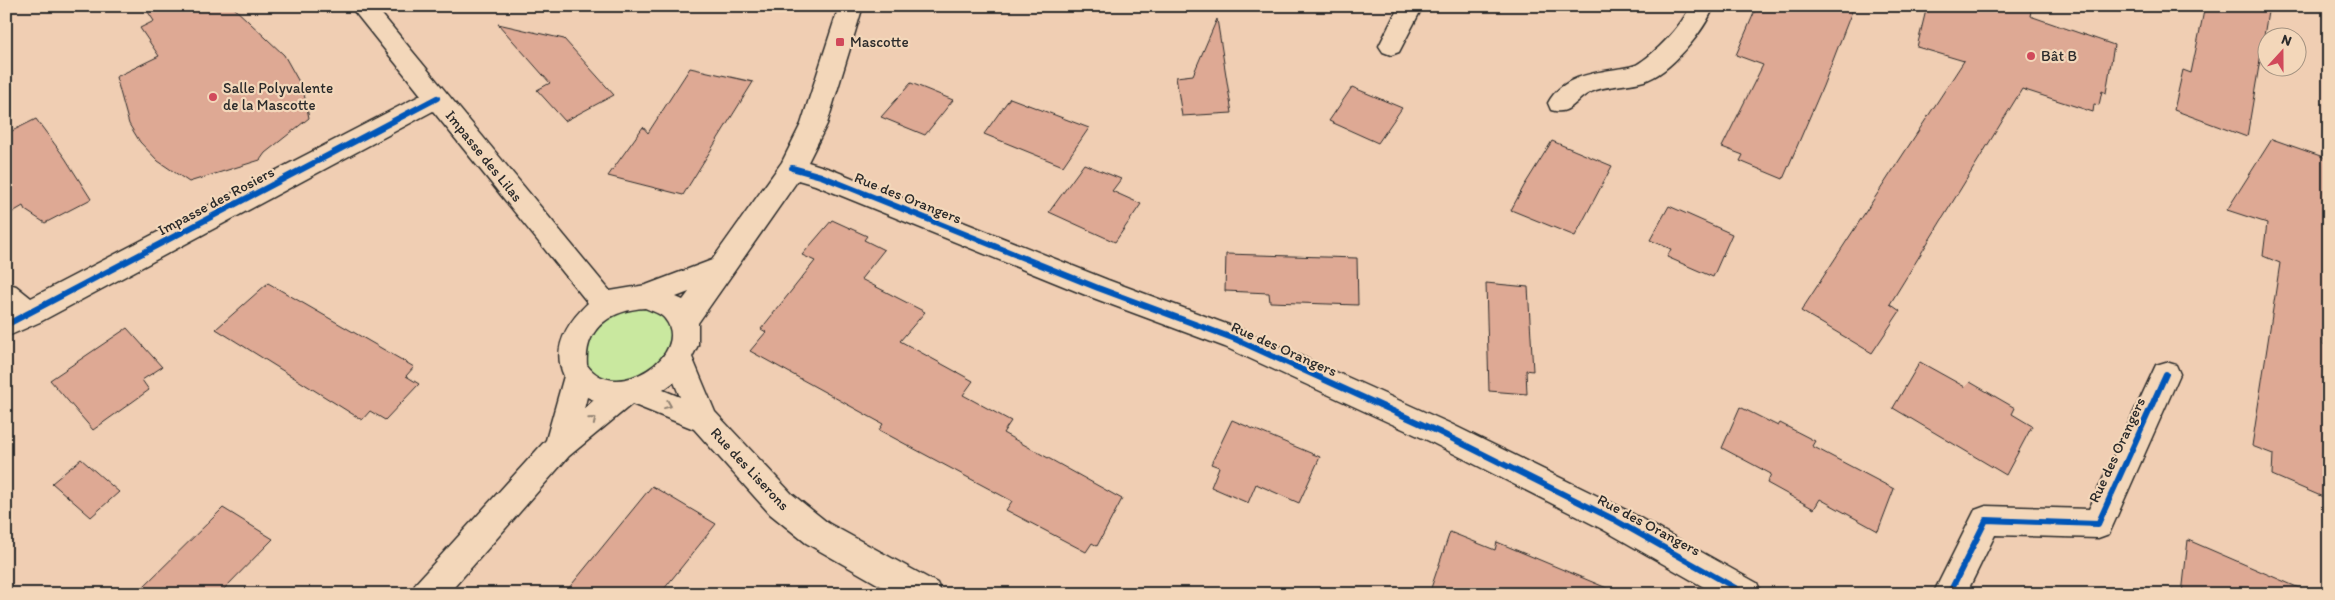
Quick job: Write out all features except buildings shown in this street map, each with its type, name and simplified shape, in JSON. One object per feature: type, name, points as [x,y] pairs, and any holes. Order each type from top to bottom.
[{"type":"street","name":"Impasse des Lilas","points":[[362,6],[606,306]]},
{"type":"street","points":[[684,320],[792,168],[814,124],[850,6]]},
{"type":"street","points":[[1390,46],[1412,6]]},
{"type":"street","points":[[1560,103],[1584,84],[1642,72],[1670,51],[1698,17],[1702,6]]},
{"type":"street","name":"Impasse des Rosiers","points":[[6,294],[18,320],[437,98]]},
{"type":"street","name":"Rue des Orangers","points":[[792,168],[821,176],[1098,288],[1235,340],[1457,441],[1614,519],[1746,594]]},
{"type":"street","points":[[647,296],[663,300],[676,308],[684,320],[686,332],[685,345],[679,359],[667,373],[650,384],[628,391],[616,393],[588,385],[578,376],[572,363],[572,348],[577,334],[587,320],[606,306],[631,297],[647,296],[720,268]]},
{"type":"street","name":"Rue des Liserons","points":[[679,359],[704,420],[781,504],[817,533],[926,594]]},
{"type":"street","name":"Rue des Orangers","points":[[1948,594],[1986,520],[2098,524],[2166,374]]},
{"type":"street","points":[[559,447],[578,376]]},
{"type":"street","points":[[427,594],[559,447],[628,391]]},
{"type":"street","name":"Rue des Liserons","points":[[628,391],[704,420]]},
{"type":"green space","points":[[606,306],[676,309],[667,373],[588,385],[577,334]]},
{"type":"cycle path","points":[[6,325],[437,98]]},
{"type":"cycle path","points":[[792,168],[821,176],[1098,288],[1235,339],[1439,432],[1613,519],[1746,594]]},
{"type":"cycle path","points":[[1949,594],[1986,520],[2098,524],[2166,374]]},
{"type":"place","name":"Mascotte","points":[[840,42]]},
{"type":"place","name":"Bât B","points":[[2031,56]]},
{"type":"place","name":"Salle Polyvalente de la Mascotte","points":[[213,97]]}]
